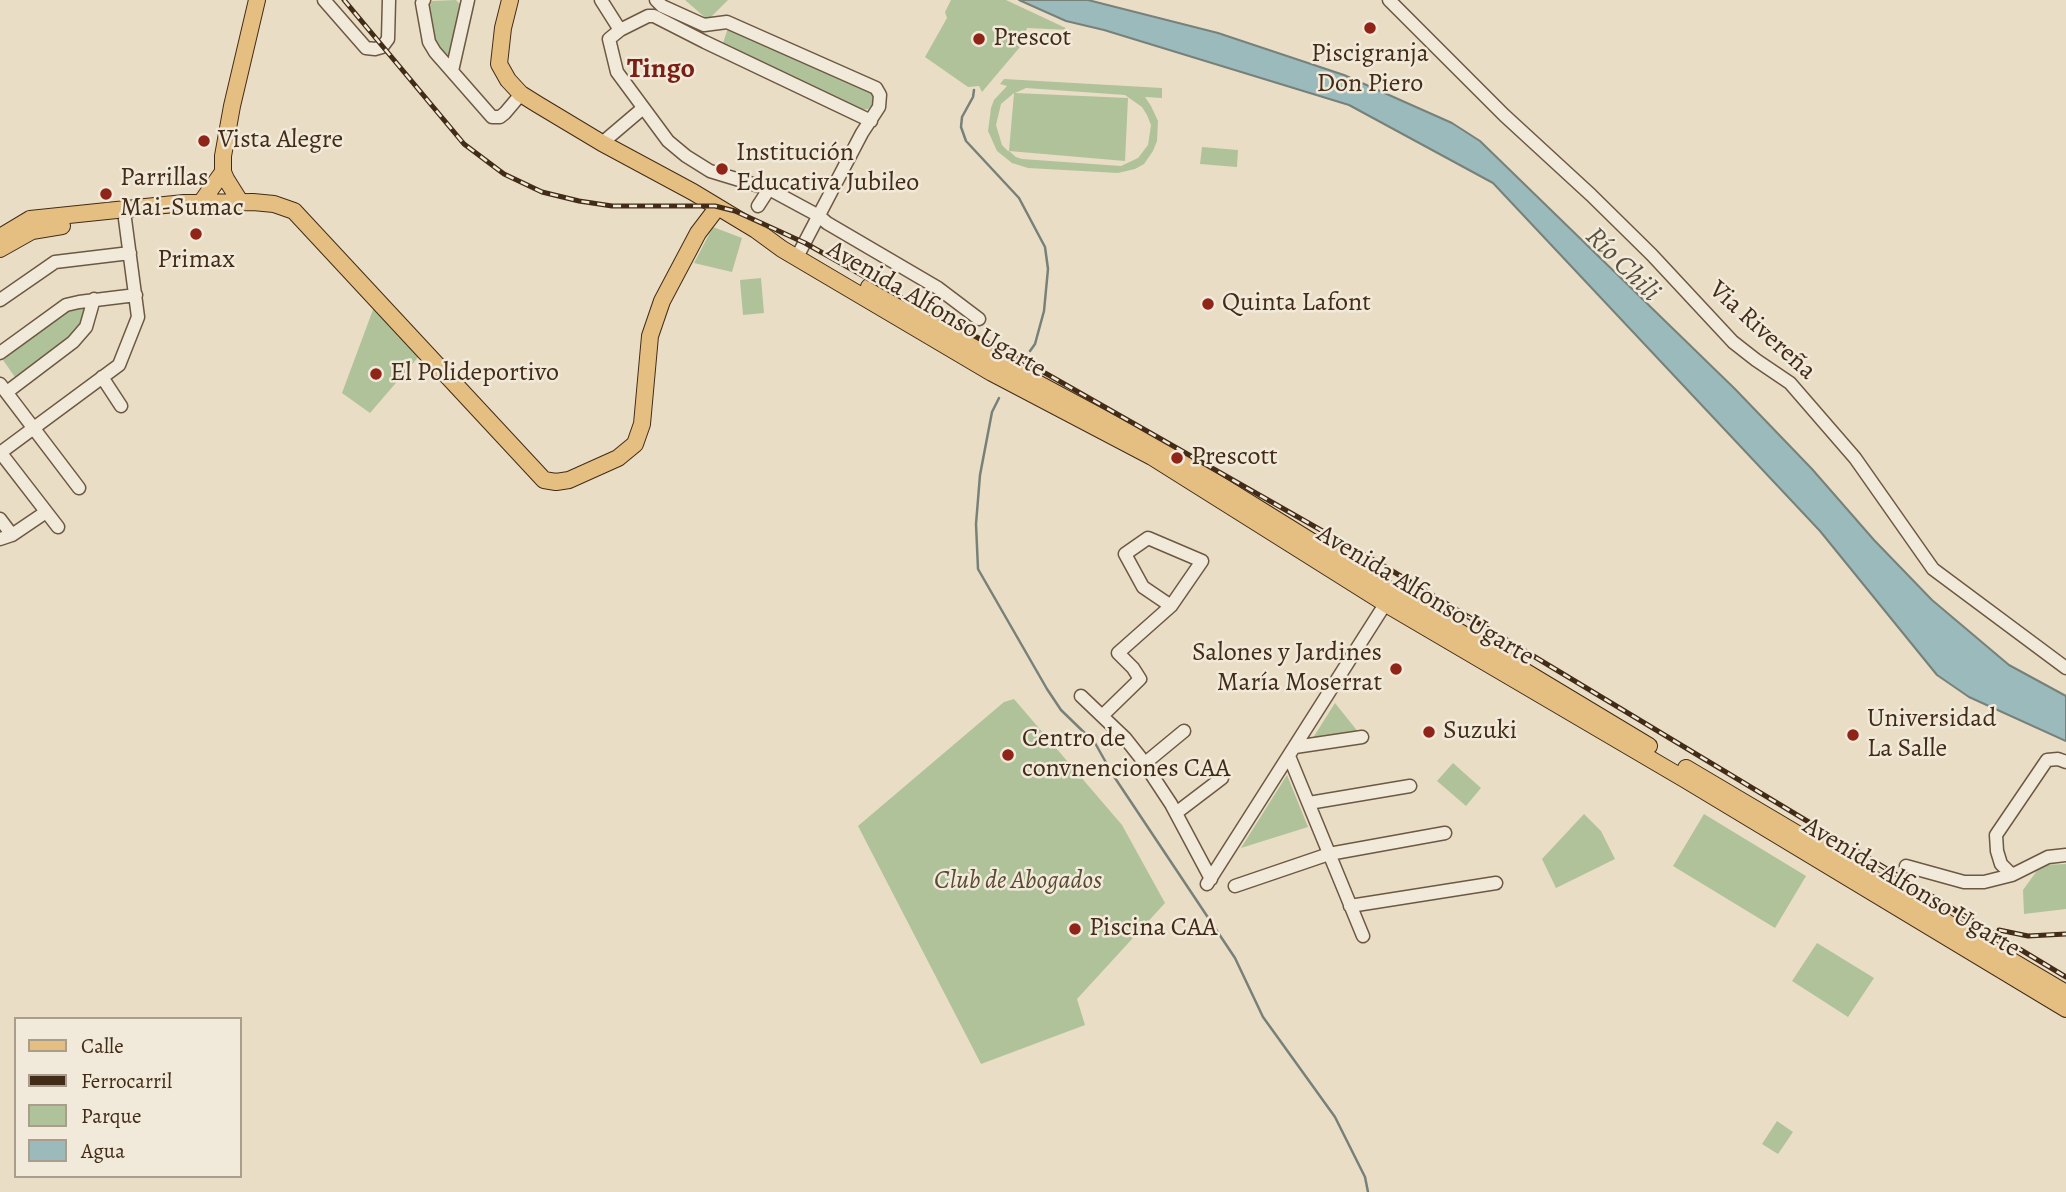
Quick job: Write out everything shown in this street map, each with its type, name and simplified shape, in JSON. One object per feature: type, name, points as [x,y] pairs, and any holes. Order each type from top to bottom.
[{"type":"main road","points":[[241,203],[223,172],[223,156],[257,0]]},
{"type":"main road","name":"Avenida Alfonso Ugarte","points":[[510,0],[503,28],[499,64],[508,80],[521,94],[602,143],[693,192],[1015,378],[1177,458],[1389,598],[2066,1009]]},
{"type":"main road","points":[[0,249],[32,231],[187,211],[200,204],[223,172]]},
{"type":"main road","points":[[0,237],[30,219],[184,203],[274,204],[294,211],[544,480],[556,482],[569,480],[618,458],[635,444],[642,424],[650,336],[662,301],[698,233],[717,208]]},
{"type":"main road","name":"Avenida Alfonso Ugarte","points":[[1389,598],[2066,993]]},
{"type":"street","points":[[324,0],[366,48],[375,50],[382,47],[388,39],[388,0]]},
{"type":"street","points":[[424,0],[422,3],[429,42],[492,117],[500,117],[521,94]]},
{"type":"street","points":[[452,71],[468,0]]},
{"type":"street","points":[[601,0],[620,30]]},
{"type":"street","name":"Via Rivereña","points":[[1389,0],[1504,115],[1617,221],[1734,342],[1790,383],[1854,458],[1933,569],[2066,668]]},
{"type":"street","points":[[658,7],[648,16],[608,39],[617,72],[668,141],[710,171],[769,189],[820,216],[827,223],[938,288],[979,318]]},
{"type":"street","points":[[658,7],[704,25],[727,22],[863,79],[876,88],[880,95],[879,107],[862,133],[800,253]]},
{"type":"street","points":[[658,7],[705,42],[871,121]]},
{"type":"street","points":[[705,42],[710,24]]},
{"type":"street","points":[[602,143],[642,109]]},
{"type":"street","points":[[758,206],[769,189]]},
{"type":"street","points":[[58,527],[0,453],[119,365],[138,317],[124,219]]},
{"type":"street","points":[[0,300],[55,262],[130,253]]},
{"type":"street","points":[[0,353],[66,305],[94,299],[136,296]]},
{"type":"street","points":[[79,488],[4,388],[73,342],[86,327],[94,299]]},
{"type":"street","points":[[102,377],[121,407]]},
{"type":"street","points":[[0,519],[6,537],[46,512]]},
{"type":"street","points":[[1102,716],[1140,679],[1118,653],[1171,606],[1202,561],[1147,538],[1125,554],[1143,587],[1171,606]]},
{"type":"street","points":[[1081,696],[1125,738],[1144,764],[1176,813],[1209,882],[1389,598]]},
{"type":"street","points":[[1144,764],[1184,731]]},
{"type":"street","points":[[1292,751],[1362,737]]},
{"type":"street","points":[[1292,751],[1309,803],[1363,936]]},
{"type":"street","points":[[2012,875],[2001,864],[1996,835],[2047,760],[2058,759],[2066,762]]},
{"type":"street","points":[[1176,813],[1223,778]]},
{"type":"street","points":[[1309,803],[1410,786]]},
{"type":"street","points":[[1235,886],[1329,853],[1445,833]]},
{"type":"street","points":[[1906,866],[1964,883],[1984,882],[2012,875],[2048,857],[2066,855]]},
{"type":"street","points":[[1350,906],[1496,883]]},
{"type":"green space","points":[[456,0],[463,7],[451,61],[433,43],[428,10],[432,1]]},
{"type":"green space","points":[[685,0],[728,0],[708,20]]},
{"type":"green space","name":"Prescot","points":[[951,0],[1006,0],[1070,30],[1027,28],[1020,47],[982,92],[979,86],[968,87],[925,57],[947,18],[945,12]]},
{"type":"green space","points":[[728,28],[870,92],[873,104],[868,109],[861,110],[722,46]]},
{"type":"green space","points":[[1004,79],[1162,88],[1162,98],[1145,97],[1158,121],[1157,141],[1153,151],[1144,164],[1118,173],[1028,168],[1012,163],[997,151],[988,131],[994,100],[1007,86],[1000,84]],"holes":[[[1026,88],[1125,95],[1142,107],[1151,125],[1148,145],[1138,158],[1121,166],[1022,159],[1009,151],[1125,161],[1128,98],[1015,93]],[[1014,93],[1008,151],[1002,145],[996,125],[1001,104]]]},
{"type":"green space","points":[[1202,147],[1238,150],[1237,167],[1200,164]]},
{"type":"green space","points":[[713,227],[742,238],[732,272],[694,263]]},
{"type":"green space","points":[[761,278],[764,313],[743,315],[740,280]]},
{"type":"green space","points":[[91,304],[84,325],[17,380],[3,360],[70,309]]},
{"type":"green space","name":"El Polideportivo","points":[[374,307],[420,355],[370,413],[342,393]]},
{"type":"green space","name":"Club de Abogados","points":[[1014,699],[1122,825],[1165,903],[1077,999],[1085,1025],[981,1064],[858,826],[1004,702]]},
{"type":"green space","points":[[1335,703],[1359,733],[1311,741]]},
{"type":"green space","points":[[1453,763],[1481,788],[1466,806],[1437,781]]},
{"type":"green space","points":[[1287,775],[1308,827],[1241,848]]},
{"type":"green space","points":[[1584,814],[1601,831],[1615,859],[1556,888],[1542,859]]},
{"type":"green space","points":[[1704,814],[1806,876],[1775,928],[1673,866]]},
{"type":"green space","points":[[2066,864],[2066,909],[2024,914],[2023,890],[2041,865]]},
{"type":"green space","points":[[1817,943],[1874,978],[1848,1017],[1792,981]]},
{"type":"green space","points":[[1777,1121],[1793,1132],[1778,1154],[1762,1144]]},
{"type":"water","points":[[1019,0],[1088,0],[1218,33],[1344,75],[1452,123],[1480,141],[1735,389],[1932,600],[2009,665],[2066,696],[2066,741],[1969,697],[1937,675],[1820,531],[1493,183],[1349,105],[1104,30],[1066,21]]},
{"type":"waterway","points":[[974,90],[962,117],[961,127],[966,141],[1019,198],[1045,247],[1048,269],[1044,311],[1035,344],[1030,351]]},
{"type":"waterway","points":[[999,398],[992,412],[980,475],[976,524],[978,569],[1047,689],[1061,710],[1095,743],[1113,775],[1235,958],[1263,1017],[1335,1117],[1365,1177],[1368,1192]]},
{"type":"railway","points":[[344,0],[464,144],[504,174],[542,192],[579,201],[612,206],[715,206],[735,211],[805,243],[922,309],[1031,365],[1384,566],[2066,977]]},
{"type":"railway","points":[[1999,930],[2028,936],[2066,934]]},
{"type":"place","name":"Piscigranja Don Piero","points":[[1370,28]]},
{"type":"place","name":"Prescot","points":[[979,39]]},
{"type":"place","name":"Vista Alegre","points":[[204,141]]},
{"type":"place","name":"Institución Educativa Jubileo","points":[[722,169]]},
{"type":"place","name":"Parrillas Mai-Sumac","points":[[106,194]]},
{"type":"place","name":"Primax","points":[[196,234]]},
{"type":"place","name":"Quinta Lafont","points":[[1208,304]]},
{"type":"place","name":"El Polideportivo","points":[[376,374]]},
{"type":"place","name":"Prescott","points":[[1177,458]]},
{"type":"place","name":"Salones y Jardines María Moserrat","points":[[1396,669]]},
{"type":"place","name":"Suzuki","points":[[1429,732]]},
{"type":"place","name":"Universidad La Salle","points":[[1853,735]]},
{"type":"place","name":"Centro de convnenciones CAA","points":[[1008,755]]},
{"type":"place","name":"Piscina CAA","points":[[1075,929]]},
{"type":"district","name":"Tingo","points":[[661,70]]},
{"type":"water label","name":"Río Chili","points":[[1622,265]]}]
